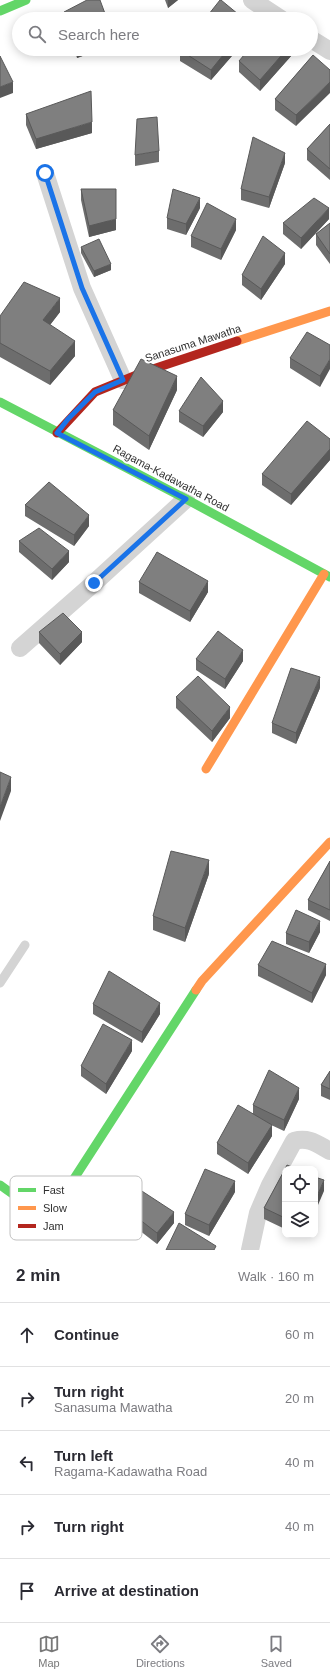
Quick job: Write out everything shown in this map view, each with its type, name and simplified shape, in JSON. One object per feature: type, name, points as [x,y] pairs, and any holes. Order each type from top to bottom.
[{"type":"street","points":[[1,7],[26,0]]},
{"type":"street","points":[[252,0],[270,12]]},
{"type":"street","points":[[318,43],[330,51]]},
{"type":"street","points":[[45,173],[82,288],[123,380]]},
{"type":"street","name":"Sanasuma Mawatha","points":[[57,433],[68,419],[95,392],[123,380],[330,311]]},
{"type":"street","name":"Ragama-Kadawatha Road","points":[[0,402],[186,499],[327,575]]},
{"type":"street","points":[[20,648],[186,499]]},
{"type":"street","points":[[206,769],[327,575]]},
{"type":"street","points":[[77,1176],[202,981],[330,842]]},
{"type":"street","points":[[250,1250],[258,1213],[270,1186],[294,1142],[303,1139],[307,1140],[330,1151]]},
{"type":"street","points":[[0,1186],[10,1192]]},
{"type":"lane","points":[[0,983],[25,945]]},
{"type":"building","points":[[87,0],[100,0],[104,12],[64,12]]},
{"type":"building","points":[[221,0],[236,12],[211,12]]},
{"type":"building","points":[[0,56],[13,82],[0,87]]},
{"type":"building","points":[[189,56],[222,56],[211,70]]},
{"type":"building","points":[[243,56],[281,56],[260,80],[239,61]]},
{"type":"building","points":[[312,56],[314,56],[330,70],[330,82],[296,115],[275,99]]},
{"type":"building","points":[[91,91],[92,122],[36,139],[26,114]]},
{"type":"building","points":[[157,117],[159,151],[135,155],[137,119]]},
{"type":"building","points":[[330,124],[330,169],[307,149]]},
{"type":"building","points":[[253,137],[285,153],[269,197],[241,189]]},
{"type":"building","points":[[81,189],[116,189],[116,219],[89,226]]},
{"type":"building","points":[[173,189],[200,198],[186,224],[167,218]]},
{"type":"building","points":[[314,198],[329,208],[301,238],[283,223]]},
{"type":"building","points":[[207,203],[236,219],[221,249],[191,236]]},
{"type":"building","points":[[330,223],[330,254],[316,234]]},
{"type":"building","points":[[263,236],[285,253],[261,289],[242,275]]},
{"type":"building","points":[[99,239],[111,264],[94,271],[81,247]]},
{"type":"building","points":[[24,282],[60,298],[43,320],[75,341],[50,371],[0,343],[0,316]]},
{"type":"building","points":[[307,332],[330,345],[330,359],[320,376],[290,358]]},
{"type":"building","points":[[141,359],[177,376],[149,436],[113,410]]},
{"type":"building","points":[[201,377],[223,401],[203,426],[179,411]]},
{"type":"building","points":[[307,421],[330,439],[330,449],[291,494],[262,474]]},
{"type":"building","points":[[49,482],[89,515],[74,535],[25,505]]},
{"type":"building","points":[[39,528],[69,551],[52,569],[19,541]]},
{"type":"building","points":[[157,552],[208,581],[190,611],[139,582]]},
{"type":"building","points":[[63,613],[82,632],[60,654],[39,632]]},
{"type":"building","points":[[218,631],[243,650],[225,679],[196,659]]},
{"type":"building","points":[[291,668],[320,677],[296,733],[272,723]]},
{"type":"building","points":[[198,676],[230,707],[212,731],[176,697]]},
{"type":"building","points":[[0,772],[11,777],[0,807]]},
{"type":"building","points":[[171,851],[209,860],[185,928],[153,916]]},
{"type":"building","points":[[330,861],[330,910],[308,900]]},
{"type":"building","points":[[296,910],[320,921],[309,942],[286,933]]},
{"type":"building","points":[[272,941],[326,964],[312,993],[258,965]]},
{"type":"building","points":[[109,971],[160,1003],[142,1032],[93,1004]]},
{"type":"building","points":[[103,1024],[132,1040],[106,1084],[81,1066]]},
{"type":"building","points":[[269,1070],[299,1088],[284,1120],[253,1105]]},
{"type":"building","points":[[330,1071],[330,1089],[321,1085]]},
{"type":"building","points":[[238,1105],[272,1125],[248,1163],[217,1143]]},
{"type":"building","points":[[205,1169],[235,1181],[209,1225],[185,1214]]},
{"type":"building","points":[[282,1175],[282,1217],[264,1208]]},
{"type":"building","points":[[318,1178],[324,1180],[318,1194]]},
{"type":"building","points":[[142,1191],[174,1212],[157,1233],[142,1221]]},
{"type":"building","points":[[179,1223],[216,1246],[214,1250],[166,1250]]},
{"type":"traffic: fast","points":[[0,11],[26,0]]},
{"type":"traffic: fast","points":[[0,402],[186,499],[330,577]]},
{"type":"traffic: fast","points":[[76,1176],[196,990]]},
{"type":"traffic: fast","points":[[0,1185],[10,1192]]},
{"type":"traffic: slow","points":[[237,341],[330,311]]},
{"type":"traffic: slow","points":[[206,769],[324,574]]},
{"type":"traffic: slow","points":[[196,990],[202,981],[330,842]]},
{"type":"traffic: jam","points":[[57,433],[95,392],[144,372],[237,341]]},
{"type":"route","points":[[45,173],[82,288],[123,380],[95,392],[68,419],[57,433],[186,499],[94,583]]}]
